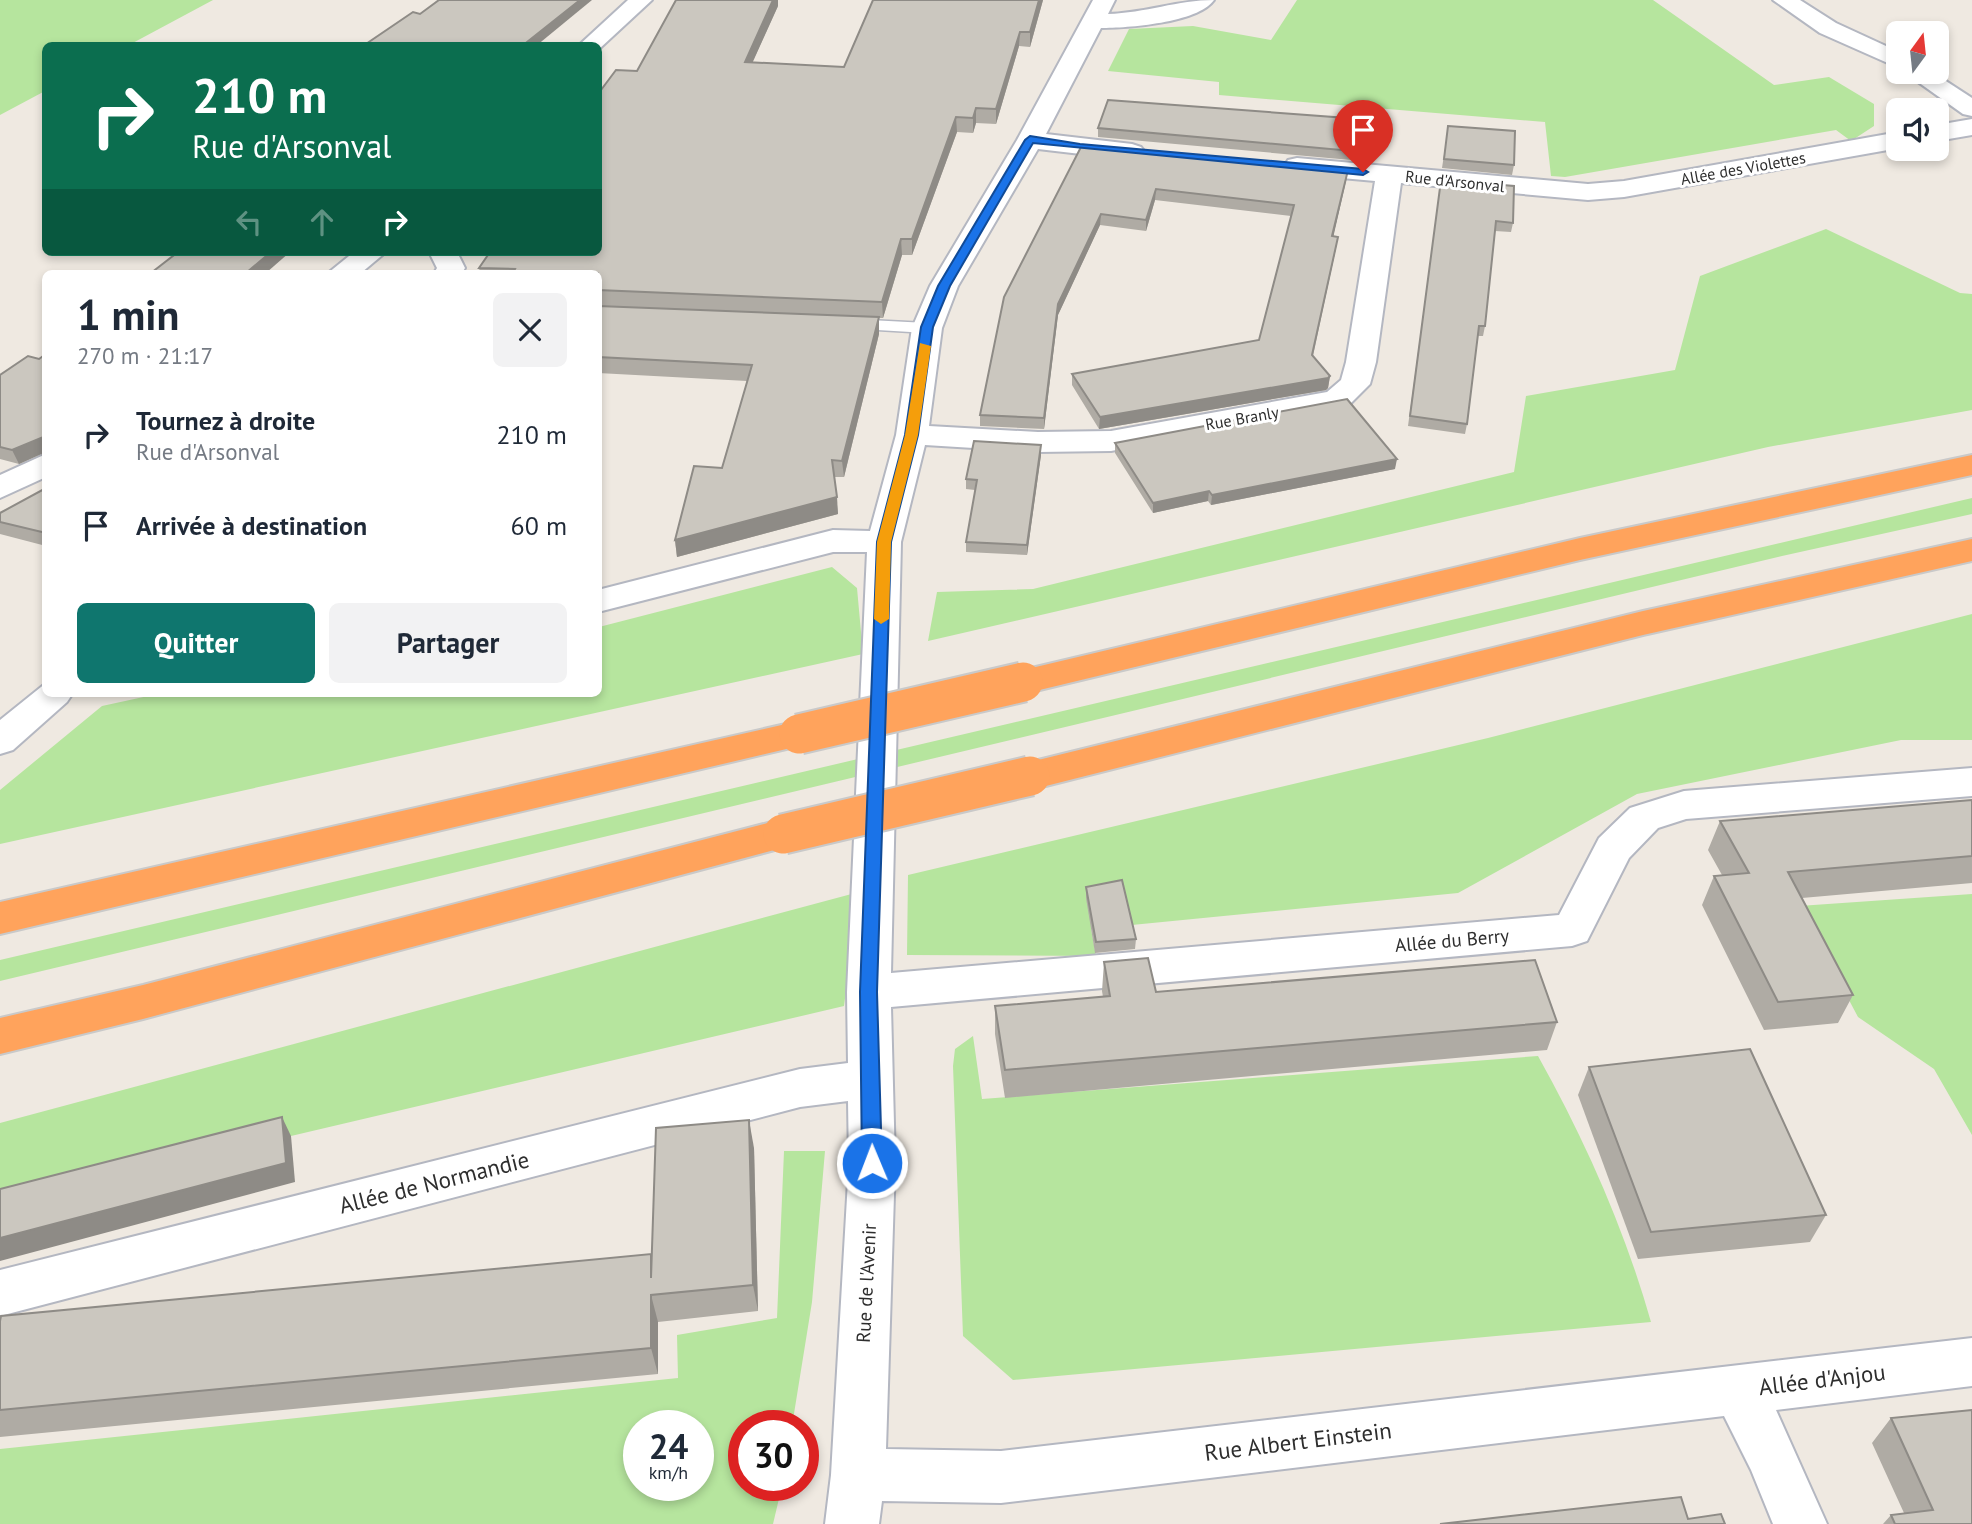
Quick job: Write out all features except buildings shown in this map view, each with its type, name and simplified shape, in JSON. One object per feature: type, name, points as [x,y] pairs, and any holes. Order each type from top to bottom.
[{"type":"highway","points":[[0,918],[1023,682],[1580,549],[1972,465]]},
{"type":"highway","points":[[0,1036],[143,1002],[783,834],[1030,776],[1643,623],[1972,550]]},
{"type":"street","points":[[593,42],[640,0]]},
{"type":"street","points":[[1098,10],[1142,21],[1173,14],[1203,0]]},
{"type":"street","points":[[1784,0],[1828,28],[1886,55]]},
{"type":"street","name":"Rue de l'Avenir","points":[[855,1499],[872,1163],[869,992],[884,542],[912,435],[927,327],[944,286],[1030,140],[1098,10]]},
{"type":"street","points":[[1935,84],[1972,108]]},
{"type":"street","points":[[1949,131],[1972,127]]},
{"type":"street","points":[[1030,140],[1161,154]]},
{"type":"street","name":"Allée des Violettes","points":[[1588,192],[1624,190],[1886,142]]},
{"type":"street","name":"Rue d'Arsonval","points":[[1268,163],[1588,192]]},
{"type":"street","name":"Rue Branly","points":[[912,435],[1111,442],[1337,399],[1354,384],[1361,362],[1389,174]]},
{"type":"street","points":[[346,270],[366,256]]},
{"type":"street","points":[[0,488],[42,466]]},
{"type":"street","points":[[602,600],[833,541],[884,542]]},
{"type":"street","points":[[0,741],[50,697]]},
{"type":"street","name":"Allée du Berry","points":[[869,992],[1572,930],[1613,849],[1644,818],[1684,805],[1972,782]]},
{"type":"street","name":"Allée de Normandie","points":[[0,1293],[800,1088],[871,1079]]},
{"type":"street","name":"Allée d'Anjou","points":[[1800,1524],[1772,1456],[1737,1389],[1972,1362]]},
{"type":"street","name":"Rue Albert Einstein","points":[[855,1499],[1001,1477],[1737,1389]]},
{"type":"lane","points":[[829,323],[927,327]]},
{"type":"green space","points":[[0,0],[213,0],[135,42],[42,42],[42,93],[0,115]]},
{"type":"green space","points":[[1297,0],[1653,0],[1774,85],[1829,77],[1874,104],[1874,126],[1851,141],[1836,130],[1565,177],[1551,176],[1545,122],[1219,95],[1219,82],[1108,71],[1129,29],[1193,26],[1271,40]]},
{"type":"green space","points":[[1826,229],[1960,293],[1972,294],[1972,410],[1768,447],[928,641],[937,592],[1033,589],[1514,472],[1526,396],[1675,370],[1700,276]]},
{"type":"green space","points":[[1972,498],[1972,514],[1782,556],[0,981],[0,960]]},
{"type":"green space","points":[[832,567],[857,588],[863,654],[0,844],[0,790],[102,706],[144,697],[602,697],[602,626]]},
{"type":"green space","points":[[1972,614],[1972,740],[1901,740],[1637,794],[1458,893],[1091,929],[1096,956],[907,955],[908,875],[1488,738]]},
{"type":"green space","points":[[859,892],[844,1006],[291,1136],[0,1211],[0,1123]]},
{"type":"green space","points":[[1972,894],[1972,1135],[1934,1069],[1858,1017],[1799,906]]},
{"type":"green space","points":[[973,1036],[982,1099],[1538,1056],[1572,1120],[1602,1186],[1629,1253],[1651,1322],[1013,1380],[963,1336],[953,1066],[955,1049]]},
{"type":"green space","points":[[784,1151],[825,1151],[812,1302],[795,1410],[728,1410],[728,1501],[778,1501],[773,1524],[0,1524],[0,1449],[678,1378],[677,1335],[777,1318]]},
{"type":"slow traffic","points":[[881,619],[884,542],[912,435],[925,346]]},
{"type":"route","points":[[872,1163],[869,992],[884,542],[912,435],[927,327],[944,286],[1030,140],[1080,147],[1363,172]]}]
